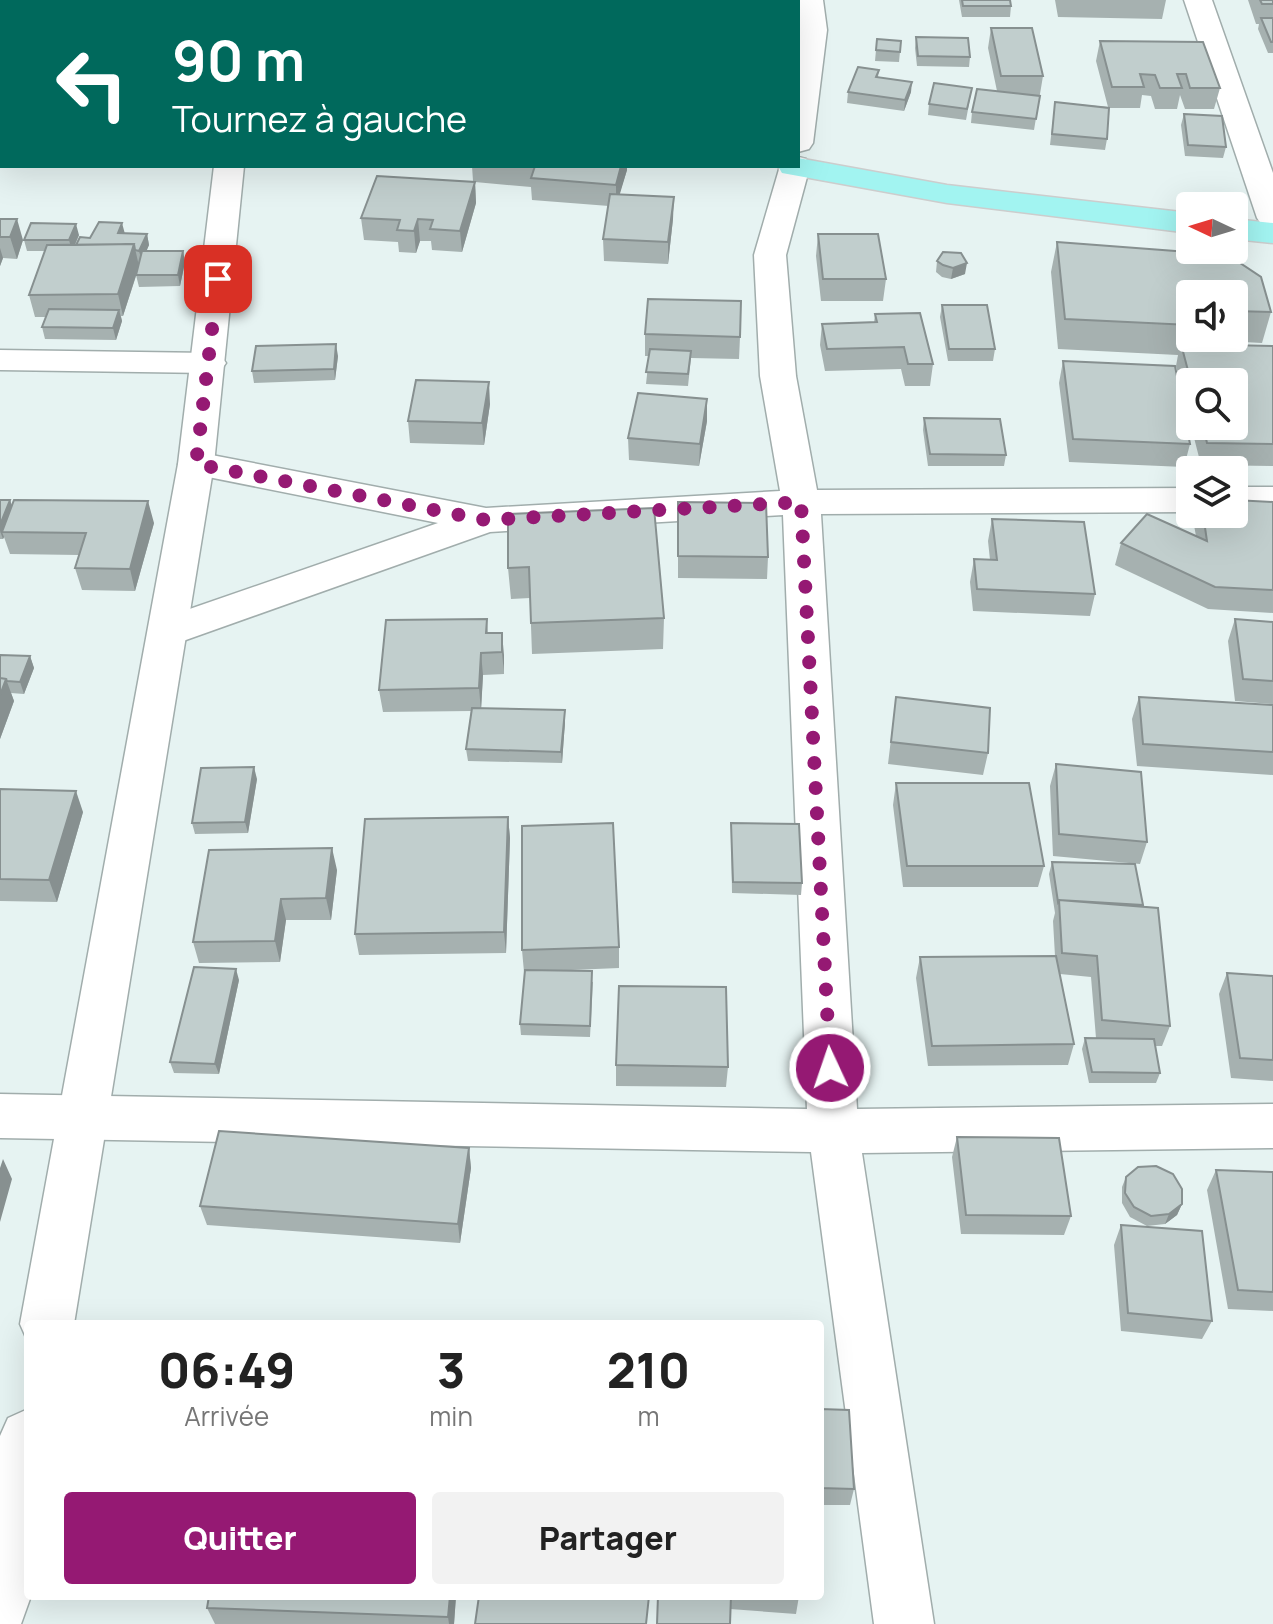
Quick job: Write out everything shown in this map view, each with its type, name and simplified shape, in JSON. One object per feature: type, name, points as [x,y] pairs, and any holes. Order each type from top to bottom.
[{"type":"main road","points":[[800,167],[947,194],[1176,221]]},
{"type":"main road","points":[[1248,230],[1273,233]]},
{"type":"street","points":[[800,128],[813,30],[809,0]]},
{"type":"street","points":[[1198,0],[1273,218]]},
{"type":"street","points":[[48,1320],[196,464],[229,168]]},
{"type":"street","points":[[793,168],[770,255],[778,376],[801,502],[833,1131],[904,1624]]},
{"type":"street","points":[[0,360],[209,363]]},
{"type":"street","points":[[196,464],[486,520],[801,502],[1176,500]]},
{"type":"street","points":[[1248,499],[1273,499]]},
{"type":"street","points":[[169,631],[486,520]]},
{"type":"street","points":[[0,1116],[833,1131],[1273,1126]]},
{"type":"street","points":[[0,1603],[24,1461]]},
{"type":"building","points":[[962,0],[1010,0],[1011,6],[963,6]]},
{"type":"building","points":[[1260,0],[1273,0],[1273,4],[1262,4]]},
{"type":"building","points":[[1261,18],[1273,18],[1273,42],[1271,42]]},
{"type":"building","points":[[991,28],[1032,28],[1043,76],[1001,76]]},
{"type":"building","points":[[916,37],[968,38],[970,57],[918,56]]},
{"type":"building","points":[[877,39],[901,41],[900,52],[876,50]]},
{"type":"building","points":[[1100,41],[1203,42],[1220,88],[1190,88],[1186,74],[1177,74],[1182,88],[1160,88],[1155,75],[1140,74],[1144,87],[1112,87]]},
{"type":"building","points":[[858,67],[879,70],[876,77],[912,82],[905,100],[848,92]]},
{"type":"building","points":[[934,83],[972,88],[967,109],[929,104]]},
{"type":"building","points":[[977,89],[1040,96],[1036,119],[972,112]]},
{"type":"building","points":[[1055,102],[1109,108],[1107,139],[1052,134]]},
{"type":"building","points":[[1184,114],[1222,116],[1226,147],[1188,145]]},
{"type":"building","points":[[534,168],[620,168],[616,185],[531,178]]},
{"type":"building","points":[[377,176],[475,182],[460,231],[430,229],[433,220],[418,219],[414,231],[397,230],[400,220],[361,218]]},
{"type":"building","points":[[610,194],[674,197],[668,242],[603,239]]},
{"type":"building","points":[[0,219],[17,219],[10,237],[0,237]]},
{"type":"building","points":[[99,222],[122,223],[118,233],[147,234],[139,251],[135,250],[134,244],[76,245],[80,237],[90,238]]},
{"type":"building","points":[[31,223],[76,224],[69,240],[24,240]]},
{"type":"building","points":[[818,234],[878,234],[886,279],[823,279]]},
{"type":"building","points":[[1057,242],[1176,251],[1176,264],[1242,264],[1261,277],[1271,312],[1248,311],[1248,280],[1176,280],[1176,324],[1065,319]]},
{"type":"building","points":[[134,244],[118,294],[29,295],[47,245]]},
{"type":"building","points":[[142,251],[183,251],[178,275],[136,275]]},
{"type":"building","points":[[943,252],[961,253],[967,263],[953,268],[943,265],[937,261]]},
{"type":"building","points":[[648,299],[741,301],[740,337],[645,334]]},
{"type":"building","points":[[942,305],[987,305],[995,349],[949,349]]},
{"type":"building","points":[[49,309],[119,310],[113,328],[42,327]]},
{"type":"building","points":[[920,313],[933,364],[908,364],[904,347],[827,349],[822,324],[877,322],[875,314]]},
{"type":"building","points":[[336,344],[334,369],[252,371],[256,346]]},
{"type":"building","points":[[1248,345],[1273,346],[1273,444],[1207,443],[1206,440],[1248,440],[1248,368],[1187,368],[1183,352],[1248,352]]},
{"type":"building","points":[[650,349],[691,351],[688,374],[646,372]]},
{"type":"building","points":[[1063,361],[1175,366],[1176,440],[1189,440],[1190,444],[1073,439]]},
{"type":"building","points":[[416,380],[489,382],[482,423],[408,421]]},
{"type":"building","points":[[638,393],[707,399],[700,444],[628,438]]},
{"type":"building","points":[[924,418],[1000,419],[1006,455],[930,454]]},
{"type":"building","points":[[0,500],[10,500],[0,525]]},
{"type":"building","points":[[14,500],[148,501],[130,569],[75,568],[86,533],[2,532]]},
{"type":"building","points":[[1248,501],[1273,502],[1273,590],[1215,587],[1121,543],[1147,514],[1207,541],[1205,528],[1248,528]]},
{"type":"building","points":[[678,502],[766,503],[768,557],[678,556]]},
{"type":"building","points":[[654,508],[664,618],[531,623],[529,567],[508,568],[508,514]]},
{"type":"building","points":[[992,519],[1084,522],[1095,594],[977,589],[974,559],[997,560]]},
{"type":"building","points":[[487,619],[486,633],[502,633],[502,652],[481,653],[479,688],[379,690],[386,620]]},
{"type":"building","points":[[1235,619],[1273,622],[1273,681],[1243,679]]},
{"type":"building","points":[[0,655],[30,656],[20,682],[0,678]]},
{"type":"building","points":[[0,678],[6,679],[0,695]]},
{"type":"building","points":[[896,697],[990,708],[988,753],[891,742]]},
{"type":"building","points":[[1139,697],[1273,705],[1273,752],[1143,744]]},
{"type":"building","points":[[472,708],[565,710],[561,752],[466,749]]},
{"type":"building","points":[[1056,764],[1141,772],[1147,842],[1059,834]]},
{"type":"building","points":[[254,767],[245,822],[192,823],[201,768]]},
{"type":"building","points":[[896,783],[1029,783],[1044,866],[907,866]]},
{"type":"building","points":[[0,789],[76,791],[49,880],[0,879]]},
{"type":"building","points":[[508,817],[504,932],[355,934],[365,819]]},
{"type":"building","points":[[613,823],[619,947],[522,950],[522,826]]},
{"type":"building","points":[[731,823],[799,824],[802,883],[733,882]]},
{"type":"building","points":[[332,848],[326,898],[281,899],[275,941],[193,942],[209,850]]},
{"type":"building","points":[[1052,862],[1135,864],[1143,905],[1058,902]]},
{"type":"building","points":[[1059,900],[1158,908],[1170,1026],[1102,1020],[1097,956],[1062,953]]},
{"type":"building","points":[[1056,956],[1074,1044],[932,1046],[920,957]]},
{"type":"building","points":[[194,967],[236,969],[215,1064],[170,1062]]},
{"type":"building","points":[[525,970],[592,971],[590,1026],[520,1024]]},
{"type":"building","points":[[1227,973],[1273,976],[1273,1060],[1240,1058]]},
{"type":"building","points":[[619,986],[726,987],[728,1067],[616,1065]]},
{"type":"building","points":[[1085,1038],[1154,1039],[1160,1073],[1092,1072]]},
{"type":"building","points":[[219,1131],[469,1148],[458,1224],[200,1206]]},
{"type":"building","points":[[957,1137],[1059,1138],[1071,1216],[966,1215]]},
{"type":"building","points":[[1156,1166],[1173,1174],[1182,1189],[1182,1204],[1169,1214],[1151,1216],[1134,1207],[1125,1193],[1126,1177],[1138,1167]]},
{"type":"building","points":[[1216,1170],[1273,1172],[1273,1292],[1238,1290]]},
{"type":"building","points":[[1121,1225],[1202,1231],[1212,1321],[1128,1313]]},
{"type":"building","points":[[824,1409],[849,1410],[854,1489],[824,1488]]},
{"type":"building","points":[[208,1600],[450,1600],[448,1617],[207,1608]]},
{"type":"building","points":[[478,1600],[649,1600],[646,1624],[475,1624]]},
{"type":"building","points":[[658,1600],[731,1600],[730,1624],[657,1624]]},
{"type":"route","points":[[218,279],[196,464],[486,520],[801,502],[830,1068]]}]
